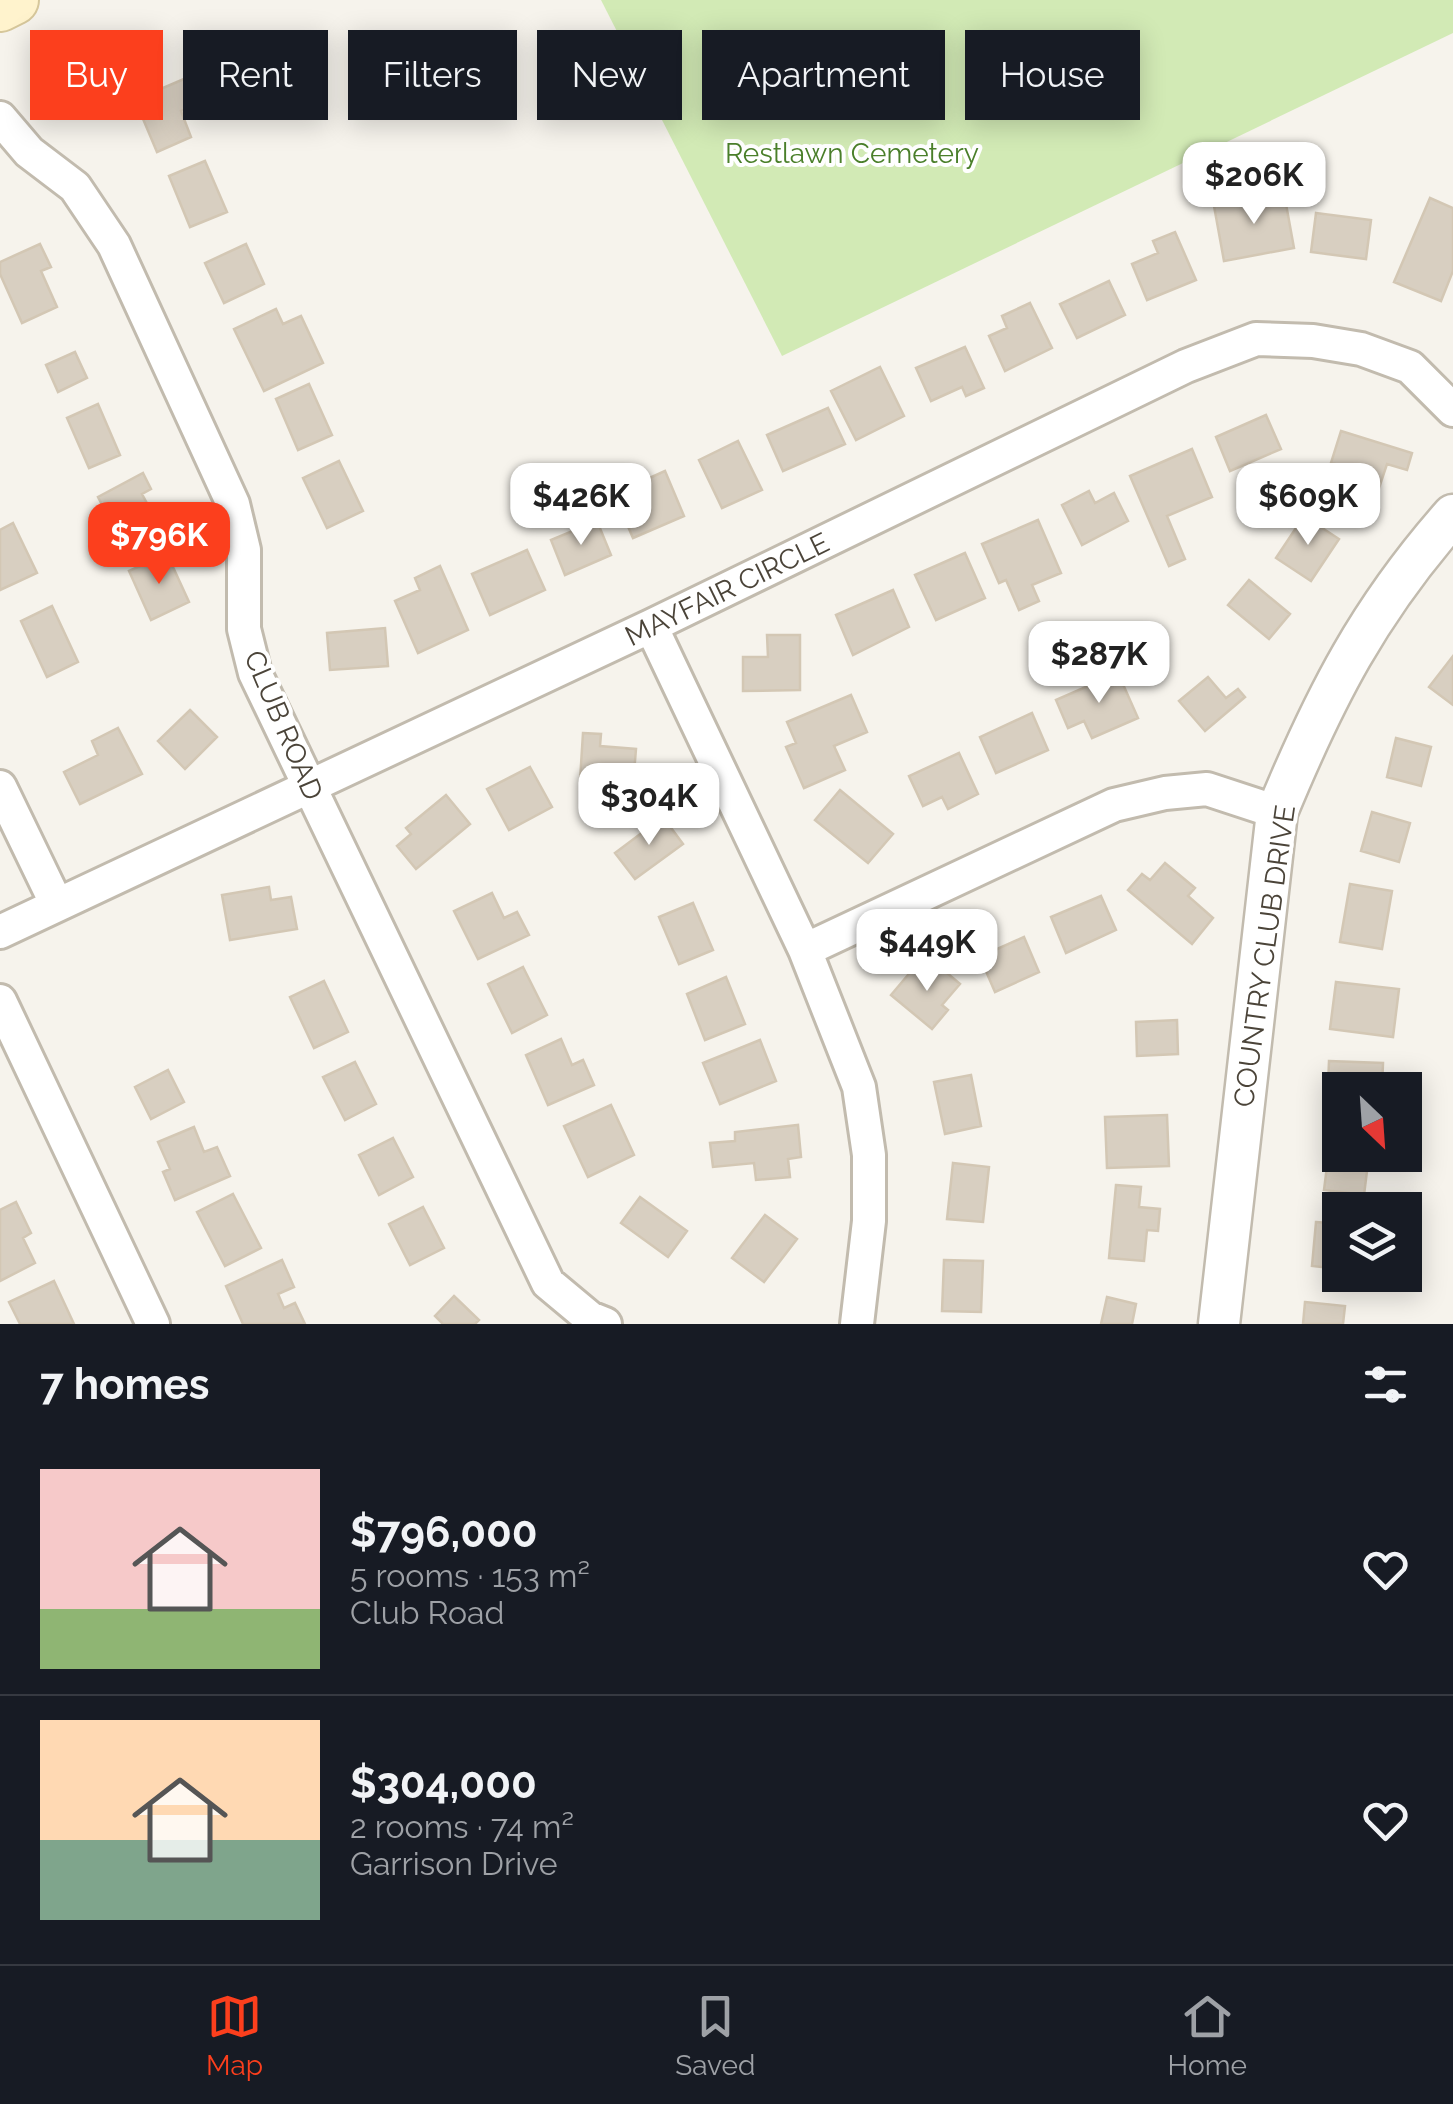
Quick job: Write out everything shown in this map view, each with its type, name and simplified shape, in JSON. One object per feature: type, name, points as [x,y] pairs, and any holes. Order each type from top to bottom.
[{"type":"main road","points":[[0,7],[14,0]]},
{"type":"street","name":"CLUB ROAD","points":[[0,118],[29,152],[75,187],[114,244],[233,504],[244,550],[244,628],[254,673],[548,1283],[590,1318],[606,1324]]},
{"type":"street","name":"MAYFAIR CIRCLE","points":[[0,932],[651,626],[1186,366],[1256,340],[1313,341],[1377,355],[1410,367],[1453,410]]},
{"type":"street","name":"COUNTRY CLUB DRIVE","points":[[1220,1324],[1277,812],[1309,734],[1353,649],[1402,575],[1453,515]]},
{"type":"street","points":[[651,626],[805,950],[860,1087],[869,1154],[869,1221],[857,1324]]},
{"type":"street","points":[[0,787],[57,905]]},
{"type":"street","points":[[805,950],[1114,805],[1165,793],[1207,789],[1277,812]]},
{"type":"street","points":[[0,1001],[152,1324]]},
{"type":"green space","name":"Restlawn Cemetery","points":[[601,0],[1453,0],[1453,33],[782,356],[662,120],[682,120],[682,30],[616,30]]},
{"type":"building","points":[[183,79],[181,111],[191,137],[157,152],[143,120],[163,120],[163,88]]},
{"type":"building","points":[[205,161],[227,212],[190,227],[169,176]]},
{"type":"building","points":[[1284,193],[1294,248],[1224,261],[1214,206]]},
{"type":"building","points":[[1430,198],[1453,208],[1453,271],[1441,301],[1394,282]]},
{"type":"building","points":[[1316,213],[1371,220],[1366,259],[1311,252]]},
{"type":"building","points":[[1175,232],[1196,280],[1147,300],[1132,264],[1158,253],[1153,241]]},
{"type":"building","points":[[40,244],[51,267],[41,271],[57,307],[22,323],[0,274],[0,262]]},
{"type":"building","points":[[246,244],[264,284],[224,303],[205,263]]},
{"type":"building","points":[[1109,281],[1125,315],[1077,338],[1060,304]]},
{"type":"building","points":[[1030,303],[1052,348],[1005,371],[989,336],[1007,328],[1002,316]]},
{"type":"building","points":[[276,309],[283,324],[301,316],[323,363],[264,391],[234,329]]},
{"type":"building","points":[[965,347],[984,388],[966,396],[962,387],[931,401],[916,368]]},
{"type":"building","points":[[75,352],[87,378],[58,392],[46,365]]},
{"type":"building","points":[[880,367],[904,416],[856,440],[831,391]]},
{"type":"building","points":[[309,384],[332,435],[298,450],[276,399]]},
{"type":"building","points":[[98,404],[120,455],[89,468],[67,418]]},
{"type":"building","points":[[828,408],[845,444],[783,471],[767,435]]},
{"type":"building","points":[[1266,415],[1281,449],[1230,471],[1216,437]]},
{"type":"building","points":[[1341,431],[1412,453],[1407,470],[1387,464],[1374,503],[1339,492],[1346,467],[1331,463]]},
{"type":"building","points":[[738,441],[762,490],[722,508],[699,460]]},
{"type":"building","points":[[1192,449],[1212,497],[1167,516],[1185,559],[1169,566],[1130,476]]},
{"type":"building","points":[[339,461],[363,511],[327,528],[303,478]]},
{"type":"building","points":[[665,471],[684,516],[633,538],[614,494]]},
{"type":"building","points":[[143,473],[151,489],[142,494],[159,526],[123,545],[98,497]]},
{"type":"building","points":[[1089,491],[1095,503],[1114,493],[1128,521],[1082,545],[1062,505]]},
{"type":"building","points":[[1304,516],[1339,539],[1311,581],[1276,558]]},
{"type":"building","points":[[1038,520],[1061,573],[1032,585],[1039,601],[1019,610],[1006,580],[999,583],[982,544]]},
{"type":"building","points":[[597,521],[611,555],[565,575],[551,540]]},
{"type":"building","points":[[13,523],[37,573],[0,590],[0,530]]},
{"type":"building","points":[[527,550],[545,590],[490,615],[472,574]]},
{"type":"building","points":[[965,553],[985,598],[936,620],[915,575]]},
{"type":"building","points":[[167,554],[189,602],[151,620],[129,571]]},
{"type":"building","points":[[440,566],[468,630],[418,653],[395,601],[420,590],[415,578]]},
{"type":"building","points":[[1249,580],[1290,614],[1269,639],[1228,605]]},
{"type":"building","points":[[893,590],[909,627],[853,655],[836,615]]},
{"type":"building","points":[[52,606],[78,662],[47,677],[21,621]]},
{"type":"building","points":[[385,628],[388,666],[330,670],[327,633]]},
{"type":"building","points":[[767,635],[800,635],[800,690],[743,691],[743,657],[768,657]]},
{"type":"building","points":[[1453,656],[1453,705],[1429,687]]},
{"type":"building","points":[[1118,673],[1138,718],[1092,738],[1084,721],[1068,728],[1056,700]]},
{"type":"building","points":[[1208,677],[1226,698],[1238,689],[1245,697],[1205,731],[1179,701]]},
{"type":"building","points":[[851,695],[867,732],[834,746],[845,770],[804,788],[786,747],[796,743],[787,722]]},
{"type":"building","points":[[190,710],[217,737],[185,769],[158,741]]},
{"type":"building","points":[[1032,713],[1048,750],[996,773],[980,737]]},
{"type":"building","points":[[118,728],[142,774],[80,804],[64,772],[98,755],[92,741]]},
{"type":"building","points":[[583,733],[601,734],[600,746],[636,749],[633,785],[580,781]]},
{"type":"building","points":[[1396,738],[1431,747],[1421,786],[1387,777]]},
{"type":"building","points":[[959,753],[978,794],[948,809],[942,797],[923,806],[909,776]]},
{"type":"building","points":[[530,767],[552,807],[509,830],[487,789]]},
{"type":"building","points":[[840,790],[893,834],[868,863],[815,820]]},
{"type":"building","points":[[446,795],[470,824],[416,869],[397,846],[411,834],[406,828]]},
{"type":"building","points":[[1372,812],[1410,823],[1399,862],[1361,851]]},
{"type":"building","points":[[663,817],[683,844],[635,879],[615,853]]},
{"type":"building","points":[[1165,863],[1195,888],[1188,896],[1213,918],[1192,944],[1128,890],[1142,874],[1150,880]]},
{"type":"building","points":[[1350,884],[1392,891],[1382,949],[1340,942]]},
{"type":"building","points":[[269,887],[271,900],[291,897],[297,929],[230,940],[222,895]]},
{"type":"building","points":[[492,893],[504,918],[517,912],[529,935],[478,959],[454,911]]},
{"type":"building","points":[[1101,896],[1116,930],[1066,953],[1051,917]]},
{"type":"building","points":[[693,903],[713,950],[679,964],[659,917]]},
{"type":"building","points":[[1024,937],[1039,972],[995,992],[976,948],[991,941],[995,950]]},
{"type":"building","points":[[934,962],[960,984],[942,1005],[948,1010],[932,1029],[891,995],[913,969],[922,977]]},
{"type":"building","points":[[523,967],[547,1015],[512,1033],[488,984]]},
{"type":"building","points":[[726,977],[745,1024],[705,1040],[687,994]]},
{"type":"building","points":[[324,981],[348,1032],[314,1048],[290,997]]},
{"type":"building","points":[[1336,982],[1399,989],[1393,1037],[1330,1029]]},
{"type":"building","points":[[1177,1020],[1178,1054],[1137,1056],[1136,1022]]},
{"type":"building","points":[[561,1039],[572,1065],[583,1060],[594,1085],[548,1105],[526,1055]]},
{"type":"building","points":[[760,1040],[776,1081],[720,1104],[703,1063]]},
{"type":"building","points":[[1329,1061],[1383,1063],[1383,1072],[1329,1072]]},
{"type":"building","points":[[355,1062],[376,1104],[345,1120],[323,1077]]},
{"type":"building","points":[[168,1070],[184,1102],[151,1119],[135,1087]]},
{"type":"building","points":[[971,1075],[981,1126],[945,1134],[934,1082]]},
{"type":"building","points":[[611,1105],[634,1155],[588,1177],[564,1126]]},
{"type":"building","points":[[1167,1115],[1169,1166],[1107,1168],[1105,1117]]},
{"type":"building","points":[[798,1125],[801,1157],[788,1159],[790,1177],[756,1180],[754,1163],[713,1167],[710,1143],[735,1141],[735,1132]]},
{"type":"building","points":[[194,1127],[204,1152],[217,1147],[230,1176],[175,1200],[163,1172],[170,1169],[158,1142]]},
{"type":"building","points":[[393,1138],[413,1177],[379,1195],[359,1155]]},
{"type":"building","points":[[953,1163],[989,1167],[983,1222],[947,1219]]},
{"type":"building","points":[[1326,1172],[1367,1172],[1364,1192],[1324,1190]]},
{"type":"building","points":[[1116,1185],[1141,1187],[1139,1207],[1160,1209],[1158,1231],[1147,1230],[1144,1261],[1109,1258]]},
{"type":"building","points":[[233,1194],[261,1248],[225,1266],[197,1212]]},
{"type":"building","points":[[640,1197],[687,1231],[668,1257],[621,1223]]},
{"type":"building","points":[[16,1202],[31,1233],[23,1238],[35,1263],[0,1281],[0,1210]]},
{"type":"building","points":[[423,1207],[444,1248],[410,1265],[389,1224]]},
{"type":"building","points":[[765,1215],[797,1239],[764,1282],[732,1258]]},
{"type":"building","points":[[1316,1222],[1322,1222],[1322,1267],[1312,1266]]},
{"type":"building","points":[[282,1260],[294,1287],[278,1294],[284,1308],[295,1303],[305,1324],[243,1324],[226,1286]]},
{"type":"building","points":[[944,1260],[983,1261],[981,1312],[942,1311]]},
{"type":"building","points":[[54,1281],[74,1324],[20,1324],[9,1302]]},
{"type":"building","points":[[454,1296],[479,1320],[475,1324],[443,1324],[435,1316]]},
{"type":"building","points":[[1107,1297],[1136,1304],[1132,1324],[1101,1324]]},
{"type":"building","points":[[1305,1302],[1345,1306],[1343,1324],[1303,1324]]}]
